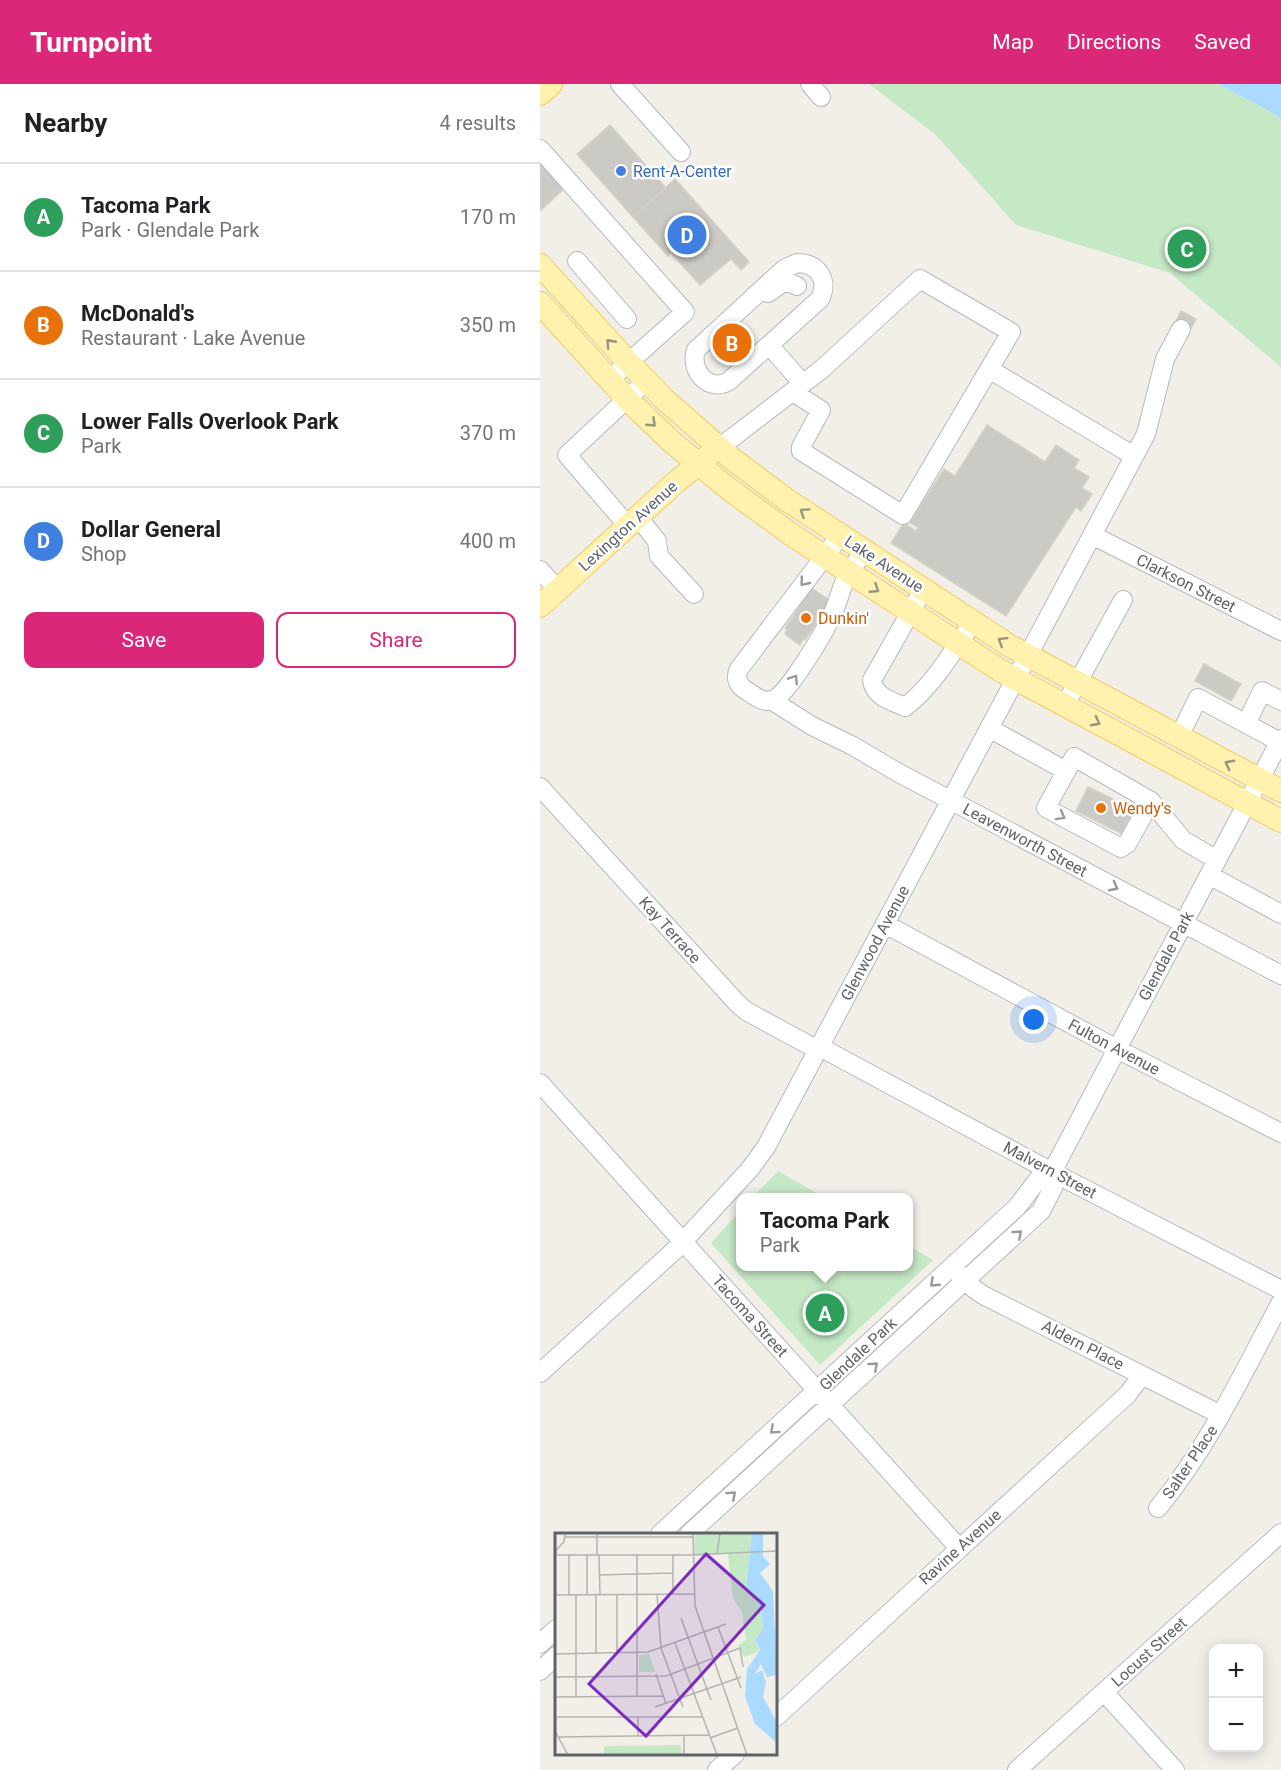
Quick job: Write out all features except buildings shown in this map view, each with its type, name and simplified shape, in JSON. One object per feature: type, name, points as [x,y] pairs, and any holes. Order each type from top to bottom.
[{"type":"main road","points":[[540,94],[552,84]]},
{"type":"main road","name":"Lake Avenue","points":[[540,265],[646,381],[719,448],[780,496],[1027,656],[1281,791]]},
{"type":"main road","name":"Lake Avenue","points":[[540,303],[626,398],[698,464],[750,505],[958,644],[1016,679],[1281,820]]},
{"type":"main road","name":"Lexington Avenue","points":[[540,606],[633,521],[719,448]]},
{"type":"street","points":[[620,84],[681,152]]},
{"type":"street","points":[[540,149],[685,312],[609,380]]},
{"type":"street","points":[[577,261],[627,319]]},
{"type":"street","points":[[804,263],[812,266],[822,277],[825,285],[820,299],[790,328],[729,381],[717,386],[705,380],[695,367],[694,356],[701,344],[784,269],[790,265],[804,263]]},
{"type":"street","points":[[719,448],[798,388],[920,279],[1011,332],[903,515],[801,451],[821,411],[798,388],[770,346]]},
{"type":"street","points":[[701,344],[709,344],[717,339],[785,281],[799,288],[804,295],[803,302],[790,328]]},
{"type":"street","name":"Glenwood Avenue","points":[[540,1372],[683,1242],[761,1155],[1146,434],[1165,359],[1181,329]]},
{"type":"street","points":[[989,369],[1134,456]]},
{"type":"street","points":[[646,381],[567,455],[633,521],[657,541],[659,556],[694,594]]},
{"type":"street","name":"Clarkson Street","points":[[1092,535],[1281,631]]},
{"type":"street","points":[[824,556],[840,536]]},
{"type":"street","points":[[771,700],[787,688],[801,668],[832,617],[849,572],[864,552]]},
{"type":"street","name":"Leavenworth Street","points":[[824,556],[743,661],[737,674],[740,686],[763,701],[771,700],[812,726],[1281,975]]},
{"type":"street","points":[[540,570],[558,590]]},
{"type":"street","points":[[923,590],[872,681],[873,687],[882,697],[905,707],[912,702],[941,669],[973,622]]},
{"type":"street","points":[[1065,705],[1122,600]]},
{"type":"street","points":[[1246,724],[1262,691],[1281,701]]},
{"type":"street","points":[[1179,737],[1198,698],[1280,744]]},
{"type":"street","points":[[989,728],[1066,771]]},
{"type":"street","name":"Glendale Park","points":[[690,1533],[1041,1211],[1053,1188],[1052,1172],[1280,744]]},
{"type":"street","points":[[1151,801],[1127,844],[1121,848],[1046,808],[1074,757],[1151,801],[1183,840],[1213,867],[1279,908]]},
{"type":"street","name":"Kay Terrace","points":[[540,787],[737,1003],[746,1011],[819,1049]]},
{"type":"street","name":"Fulton Avenue","points":[[885,924],[1281,1133]]},
{"type":"street","name":"Malvern Street","points":[[819,1049],[1281,1290]]},
{"type":"street","name":"Tacoma Street","points":[[540,1083],[959,1548]]},
{"type":"street","name":"Glendale Park","points":[[661,1533],[1021,1204],[1040,1177],[1052,1172]]},
{"type":"street","name":"Aldern Place","points":[[952,1267],[983,1294],[1221,1415]]},
{"type":"street","points":[[1221,1415],[1281,1302]]},
{"type":"street","name":"Ravine Avenue","points":[[777,1716],[1128,1394],[1142,1375]]},
{"type":"street","name":"Salter Place","points":[[1158,1508],[1186,1473],[1221,1415]]},
{"type":"street","name":"Locust Street","points":[[1017,1770],[1281,1533]]},
{"type":"street","points":[[540,1644],[555,1630]]},
{"type":"street","points":[[540,1671],[555,1657]]},
{"type":"street","points":[[1104,1692],[1175,1770]]},
{"type":"street","points":[[717,1770],[734,1755]]},
{"type":"green space","points":[[869,84],[1218,84],[1273,113],[1281,119],[1281,367],[1170,273],[1016,225],[936,135]]},
{"type":"green space","points":[[778,1171],[817,1193],[757,1193]]},
{"type":"green space","points":[[736,1216],[736,1271],[711,1243]]},
{"type":"green space","points":[[913,1248],[933,1260],[820,1365],[736,1271],[913,1271]]},
{"type":"water","points":[[1218,84],[1281,84],[1281,119],[1273,113]]},
{"type":"place","name":"Rent-A-Center","points":[[621,171]]},
{"type":"place","name":"Dollar General","points":[[687,235]]},
{"type":"place","name":"Lower Falls Overlook Park","points":[[1187,249]]},
{"type":"place","name":"McDonald's","points":[[732,343]]},
{"type":"place","name":"Dunkin'","points":[[806,618]]},
{"type":"place","name":"Wendy's","points":[[1101,808]]},
{"type":"place","name":"Tacoma Park","points":[[825,1313]]}]
